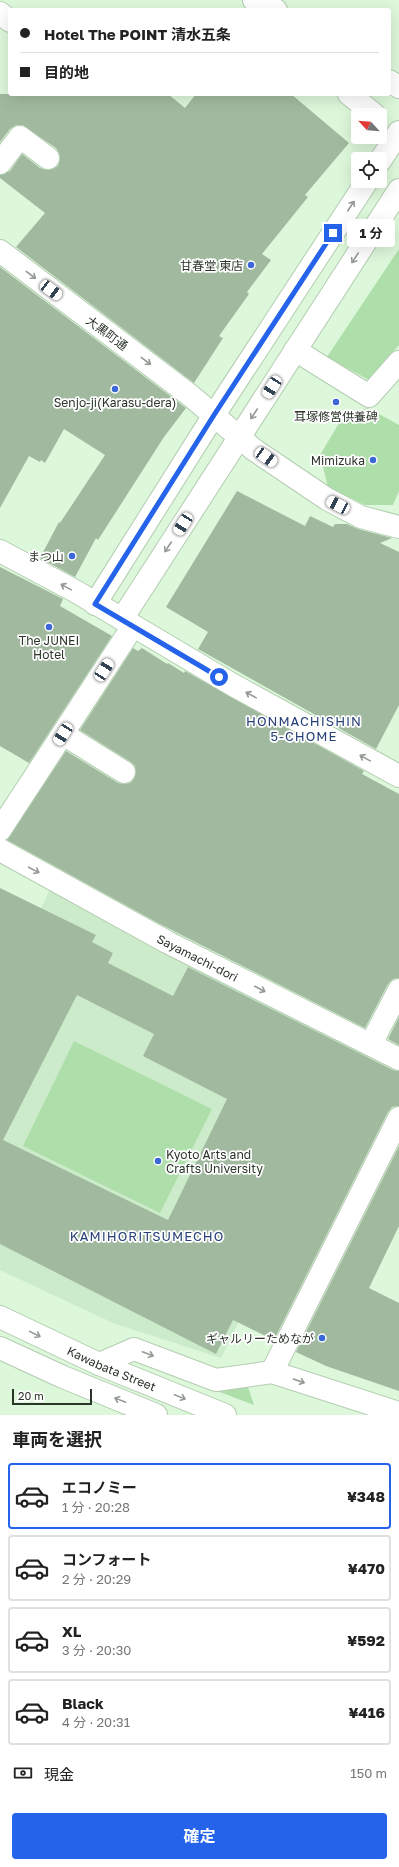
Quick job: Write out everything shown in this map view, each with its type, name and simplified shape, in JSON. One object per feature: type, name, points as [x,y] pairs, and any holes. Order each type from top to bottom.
[{"type":"street","points":[[254,0],[272,8]]},
{"type":"street","points":[[0,13],[8,19]]},
{"type":"street","points":[[351,96],[366,108]]},
{"type":"street","points":[[386,152],[399,133],[387,124]]},
{"type":"street","points":[[0,163],[20,137],[48,158]]},
{"type":"street","points":[[95,604],[214,415],[362,188]]},
{"type":"street","points":[[0,830],[63,734],[127,622],[240,437],[399,190]]},
{"type":"street","name":"大黒町通","points":[[0,251],[214,415],[253,449],[326,499],[361,517],[399,527]]},
{"type":"street","points":[[296,350],[369,396],[399,362]]},
{"type":"street","points":[[0,550],[127,622],[233,685],[399,776]]},
{"type":"street","points":[[63,734],[124,772]]},
{"type":"street","name":"Sayamachi-dori","points":[[0,850],[167,942],[399,1059]]},
{"type":"street","points":[[371,1044],[399,990]]},
{"type":"street","points":[[272,1372],[399,1118]]},
{"type":"street","name":"Kawabata Street","points":[[0,1317],[98,1364],[225,1415]]},
{"type":"street","points":[[0,1348],[63,1377],[156,1415]]},
{"type":"street","points":[[98,1364],[134,1349],[216,1380],[272,1372],[399,1413]]},
{"type":"shaded area","points":[[399,249],[399,345],[369,380],[327,357]]},
{"type":"shaded area","points":[[368,408],[399,425],[399,491],[393,505],[365,505],[328,487],[320,455],[344,415]]},
{"type":"shaded area","name":"Kyoto Arts and Crafts University","points":[[50,890],[370,1053],[221,1358],[113,1323],[0,1270],[0,991]]},
{"type":"shaded area","points":[[74,1041],[212,1109],[160,1213],[23,1146]]},
{"type":"shaded area","points":[[247,1384],[254,1405],[212,1389]]},
{"type":"building","points":[[0,94],[8,94],[8,96],[170,96],[185,108],[194,96],[293,96],[349,143],[305,195],[308,197],[262,254],[271,260],[247,292],[249,294],[219,336],[223,338],[194,383],[16,247],[45,213],[0,178],[0,175],[10,171],[22,154],[40,168],[47,170],[58,166],[60,159],[56,148],[22,125],[16,125],[10,129],[0,142]]},
{"type":"building","points":[[0,267],[186,408],[164,437],[98,540],[96,538],[75,577],[40,558],[59,522],[60,523],[105,455],[64,429],[45,463],[29,456],[0,508]]},
{"type":"building","points":[[237,491],[305,526],[310,516],[333,527],[335,524],[347,524],[358,529],[392,538],[380,543],[399,552],[399,705],[376,749],[198,649],[208,632],[166,607]]},
{"type":"building","points":[[0,567],[63,599],[60,606],[112,636],[29,763],[0,746]]},
{"type":"building","points":[[133,648],[138,651],[142,648],[167,664],[168,663],[184,673],[185,671],[364,771],[362,774],[399,794],[399,978],[393,979],[388,984],[365,1028],[158,923],[7,840],[66,751],[118,783],[130,783],[134,779],[136,772],[135,766],[131,762],[80,730]]},
{"type":"building","name":"Kyoto Arts and Crafts University","points":[[0,888],[96,935],[92,942],[113,953],[108,963],[173,996],[188,967],[393,1070],[399,1071],[399,1106],[392,1107],[388,1112],[274,1340],[233,1320],[216,1354],[0,1244]],"holes":[[[77,995],[154,1034],[143,1056],[227,1099],[168,1220],[3,1140]]]},
{"type":"building","points":[[399,1017],[399,1045],[388,1039]]},
{"type":"building","points":[[399,1146],[399,1226],[369,1288],[399,1303],[399,1391],[326,1366],[296,1352]]},
{"type":"place","name":"甘春堂 東店","points":[[251,265]]},
{"type":"place","name":"Senjo-ji(Karasu-dera)","points":[[115,389]]},
{"type":"place","name":"耳塚修営供養碑","points":[[336,402]]},
{"type":"place","name":"Mimizuka","points":[[373,460]]},
{"type":"place","name":"まつ山","points":[[72,556]]},
{"type":"place","name":"The JUNEI Hotel","points":[[49,627]]},
{"type":"place","name":"Kyoto Arts and Crafts University","points":[[158,1161]]},
{"type":"place","name":"ギャルリーためなが","points":[[322,1338]]},
{"type":"district","name":"HONMACHISHIN 5-CHOME","points":[[304,728]]},
{"type":"district","name":"KAMIHORITSUMECHO","points":[[147,1236]]},
{"type":"route","points":[[219,677],[95,604],[214,415],[333,233]]}]
